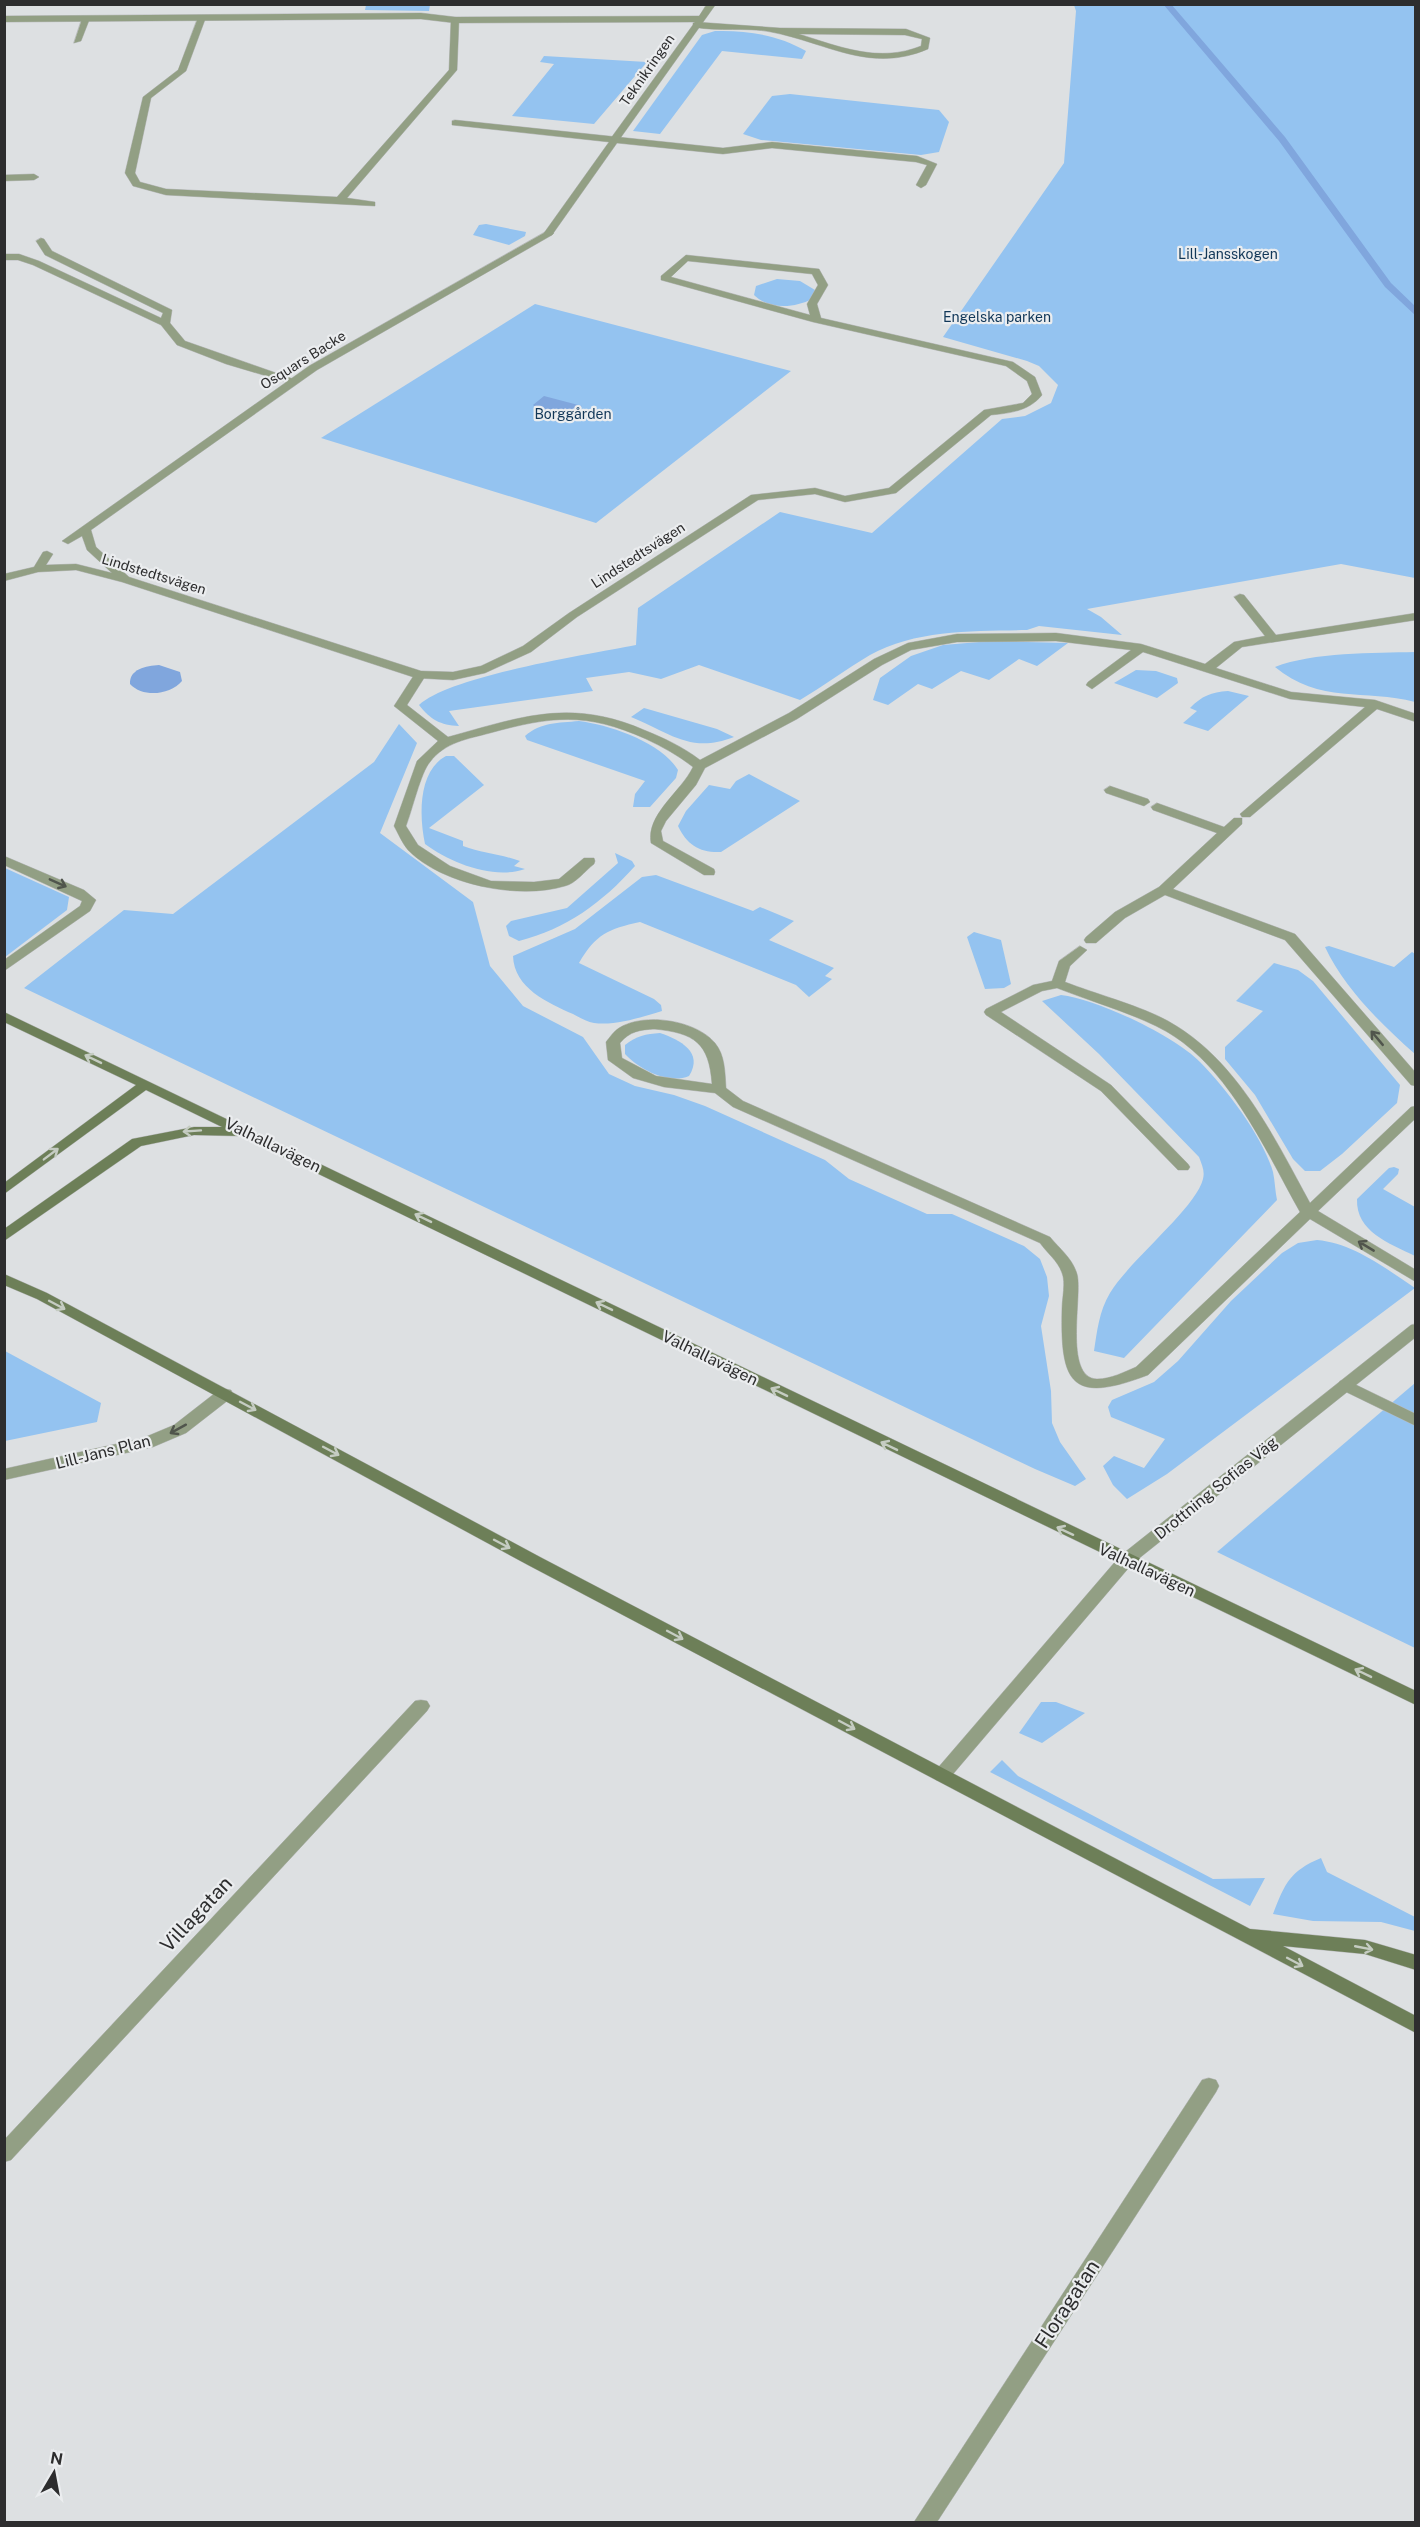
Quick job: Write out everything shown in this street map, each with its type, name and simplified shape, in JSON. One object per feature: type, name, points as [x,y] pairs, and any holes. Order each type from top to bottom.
[{"type":"main road","name":"Valhallavägen","points":[[4,1016],[1126,1560],[1416,1698]]},
{"type":"main road","points":[[4,1190],[146,1084]]},
{"type":"main road","points":[[4,1236],[137,1142],[194,1131],[250,1134]]},
{"type":"main road","points":[[4,1279],[42,1296],[524,1556],[1416,2025]]},
{"type":"main road","points":[[1244,1935],[1365,1947],[1416,1963]]},
{"type":"street","name":"Teknikringen","points":[[549,233],[712,4]]},
{"type":"street","name":"Teknikringen","points":[[4,19],[421,16],[455,20],[699,22]]},
{"type":"street","points":[[202,17],[182,71],[147,97],[130,173],[136,184],[166,192],[340,200],[372,204]]},
{"type":"street","points":[[77,41],[86,18]]},
{"type":"street","points":[[340,200],[453,70],[455,20]]},
{"type":"street","points":[[699,22],[778,31],[906,32],[926,38],[925,47],[917,52],[897,56],[855,55],[778,31]]},
{"type":"street","points":[[455,123],[723,150],[772,145],[917,159],[932,165],[921,185]]},
{"type":"street","points":[[4,178],[33,177]]},
{"type":"street","name":"Osquars Backe","points":[[68,541],[294,381],[549,233]]},
{"type":"street","points":[[41,241],[48,253],[168,312],[165,323]]},
{"type":"street","points":[[4,257],[19,257],[36,263],[165,323],[181,343],[230,362],[294,381]]},
{"type":"street","name":"Lindstedtsvägen","points":[[4,578],[38,569],[76,567],[126,580],[420,675],[453,676],[485,669],[527,650],[573,615],[755,497],[815,491],[845,499],[892,491],[988,412],[1010,410],[1027,405],[1037,395],[1036,384],[1028,374],[1009,364],[817,320],[664,278],[686,258],[816,272],[822,285],[812,304],[817,320]]},
{"type":"street","points":[[85,529],[91,548],[126,580]]},
{"type":"street","points":[[38,569],[47,554]]},
{"type":"street","points":[[1240,597],[1273,639]]},
{"type":"street","points":[[1208,669],[1238,644],[1416,616]]},
{"type":"street","points":[[709,872],[657,843],[655,831],[660,820],[692,782],[700,766],[793,716],[878,662],[908,648],[957,638],[1005,636],[1056,637],[1142,648],[1290,695],[1375,704],[1416,718]]},
{"type":"street","points":[[1092,685],[1142,648]]},
{"type":"street","points":[[420,675],[400,706],[446,741]]},
{"type":"street","points":[[1091,940],[1120,915],[1164,890],[1225,832],[1375,704]]},
{"type":"street","points":[[589,861],[563,883],[489,885],[445,869],[413,847],[400,826],[423,761],[446,741],[552,716],[587,716],[609,720],[656,739],[700,766]]},
{"type":"street","points":[[1110,790],[1144,802]]},
{"type":"street","points":[[1157,807],[1225,832]]},
{"type":"street","points":[[4,860],[79,893],[89,900],[85,908],[4,967]]},
{"type":"street","points":[[1164,890],[1290,937],[1416,1082]]},
{"type":"street","points":[[1058,984],[1064,964],[1080,950]]},
{"type":"street","points":[[1183,1167],[1106,1088],[991,1012],[1038,988],[1058,984],[1162,1023],[1199,1047],[1233,1088],[1263,1130],[1307,1211],[1416,1277]]},
{"type":"street","points":[[719,1089],[718,1068],[710,1045],[692,1033],[668,1025],[646,1025],[623,1031],[613,1042],[615,1060],[627,1070],[651,1082],[719,1089],[738,1104],[1045,1240],[1070,1274],[1069,1358],[1075,1375],[1090,1383],[1115,1383],[1142,1371],[1307,1211],[1416,1110]]},
{"type":"street","name":"Drottning Sofias Väg","points":[[942,1775],[1126,1560],[1177,1517],[1416,1329]]},
{"type":"street","points":[[1346,1385],[1416,1421]]},
{"type":"street","name":"Lill-Jans Plan","points":[[4,1475],[147,1443],[180,1429],[225,1394]]},
{"type":"street","name":"Villagatan","points":[[4,2154],[421,1706]]},
{"type":"street","name":"Floragatan","points":[[925,2523],[1209,2086]]},
{"type":"green space","points":[[366,4],[430,5],[429,11],[365,10]]},
{"type":"green space","name":"Lill-Jansskogen","points":[[1074,5],[1415,5],[1415,578],[1341,564],[1087,609],[1101,617],[1122,635],[1039,626],[1027,630],[967,631],[927,636],[907,640],[870,655],[800,700],[699,665],[661,679],[629,672],[586,678],[593,691],[449,711],[459,726],[441,723],[428,714],[419,705],[435,694],[459,685],[555,660],[636,645],[638,608],[780,512],[872,533],[1002,419],[1025,416],[1051,403],[1058,385],[1039,366],[943,337],[1064,163],[1076,11]]},
{"type":"green space","points":[[715,31],[738,31],[762,35],[785,41],[806,51],[802,59],[722,51],[660,134],[633,131],[702,35]]},
{"type":"green space","points":[[544,56],[647,62],[594,124],[512,116],[554,64],[540,62]]},
{"type":"green space","points":[[790,94],[939,110],[949,122],[939,152],[921,155],[761,140],[743,134],[772,96]]},
{"type":"green space","points":[[486,224],[526,232],[525,236],[509,245],[473,235],[479,225]]},
{"type":"green space","points":[[777,279],[800,281],[815,290],[812,299],[790,306],[782,306],[767,303],[754,295],[756,286]]},
{"type":"green space","name":"Borggården","points":[[535,304],[791,371],[596,523],[321,438]]},
{"type":"green space","points":[[991,641],[1068,643],[1037,666],[1019,659],[989,680],[961,671],[932,689],[918,684],[888,705],[873,700],[880,678],[911,656],[943,645]]},
{"type":"green space","points":[[1415,652],[1415,702],[1325,691],[1292,679],[1275,667],[1307,658],[1325,656]]},
{"type":"green space","points":[[1136,670],[1156,671],[1177,678],[1178,683],[1157,698],[1114,683]]},
{"type":"green space","points":[[1228,691],[1249,696],[1208,731],[1183,723],[1197,711],[1190,708],[1199,700],[1207,695]]},
{"type":"green space","points":[[644,708],[717,729],[734,737],[719,742],[705,743],[681,739],[631,717]]},
{"type":"green space","points":[[579,721],[605,726],[647,743],[670,760],[678,770],[676,778],[650,807],[633,807],[635,794],[645,781],[527,740],[525,736],[544,726]]},
{"type":"green space","points":[[399,724],[417,743],[380,833],[473,902],[490,966],[523,1006],[583,1037],[609,1074],[635,1086],[674,1095],[705,1106],[825,1160],[849,1179],[927,1214],[952,1214],[1024,1246],[1040,1259],[1047,1277],[1049,1296],[1041,1326],[1051,1391],[1052,1423],[1060,1442],[1086,1479],[1075,1486],[1035,1469],[24,988],[124,910],[173,914],[374,762]]},
{"type":"green space","points":[[446,756],[454,756],[484,785],[429,828],[463,841],[463,846],[520,861],[514,866],[525,869],[500,872],[473,868],[425,844],[422,808],[425,783],[437,763]]},
{"type":"green space","points":[[749,774],[800,801],[721,852],[707,851],[690,843],[678,826],[686,811],[709,785],[730,789],[736,781]]},
{"type":"green space","points":[[615,853],[632,861],[635,866],[596,903],[568,922],[536,936],[519,941],[509,936],[506,926],[511,921],[567,908],[618,863]]},
{"type":"green space","points":[[5,868],[69,897],[67,910],[5,957]]},
{"type":"green space","points":[[656,875],[753,911],[760,907],[794,921],[769,940],[834,968],[825,976],[832,979],[809,997],[796,985],[640,922],[619,927],[604,934],[591,945],[579,963],[654,999],[661,1005],[662,1011],[619,1022],[594,1023],[553,1005],[526,986],[519,977],[513,956],[575,929],[642,877]]},
{"type":"green space","points":[[974,932],[1001,940],[1011,984],[1004,988],[985,989],[967,937]]},
{"type":"green space","points":[[1329,946],[1394,967],[1412,952],[1415,954],[1415,1054],[1377,1018],[1353,991],[1325,947]]},
{"type":"green space","points":[[1274,963],[1298,970],[1313,981],[1400,1085],[1397,1103],[1342,1154],[1320,1171],[1305,1171],[1293,1159],[1255,1095],[1225,1059],[1225,1047],[1263,1011],[1236,1001]]},
{"type":"green space","points":[[1061,995],[1094,1004],[1135,1020],[1173,1041],[1200,1062],[1232,1099],[1252,1129],[1268,1158],[1274,1175],[1277,1200],[1124,1358],[1094,1351],[1103,1307],[1119,1280],[1188,1205],[1198,1191],[1203,1179],[1203,1171],[1199,1157],[1099,1054],[1042,1001]]},
{"type":"green space","points":[[660,1033],[688,1048],[694,1060],[689,1076],[672,1078],[654,1074],[625,1054],[625,1045],[633,1039]]},
{"type":"green space","points":[[1389,1168],[1399,1169],[1398,1174],[1383,1189],[1415,1207],[1415,1256],[1376,1235],[1362,1220],[1358,1210],[1357,1199]]},
{"type":"green space","points":[[1317,1240],[1356,1251],[1415,1288],[1167,1474],[1127,1499],[1113,1485],[1103,1466],[1114,1456],[1144,1468],[1165,1439],[1111,1417],[1108,1407],[1112,1400],[1154,1382],[1178,1361],[1231,1301],[1282,1253],[1298,1243]]},
{"type":"green space","points":[[5,1351],[101,1403],[97,1422],[5,1441]]},
{"type":"green space","points":[[1415,1383],[1415,1648],[1217,1552]]},
{"type":"green space","points":[[1041,1702],[1056,1702],[1085,1713],[1042,1743],[1019,1733]]},
{"type":"green space","points":[[1002,1760],[1018,1776],[1213,1879],[1265,1878],[1250,1906],[990,1772]]},
{"type":"green space","points":[[1321,1858],[1327,1872],[1415,1917],[1415,1931],[1381,1922],[1313,1921],[1273,1914],[1285,1886],[1295,1873]]},
{"type":"shaded area","points":[[544,396],[582,406],[564,414],[551,414],[533,405]]},
{"type":"shaded area","points":[[159,665],[180,672],[182,681],[171,689],[156,693],[142,691],[130,684],[130,679],[135,672],[144,667]]},
{"type":"waterway","points":[[1166,4],[1282,139],[1388,285],[1416,313]]},
{"type":"park label","name":"Engelska parken","points":[[997,317]]}]
